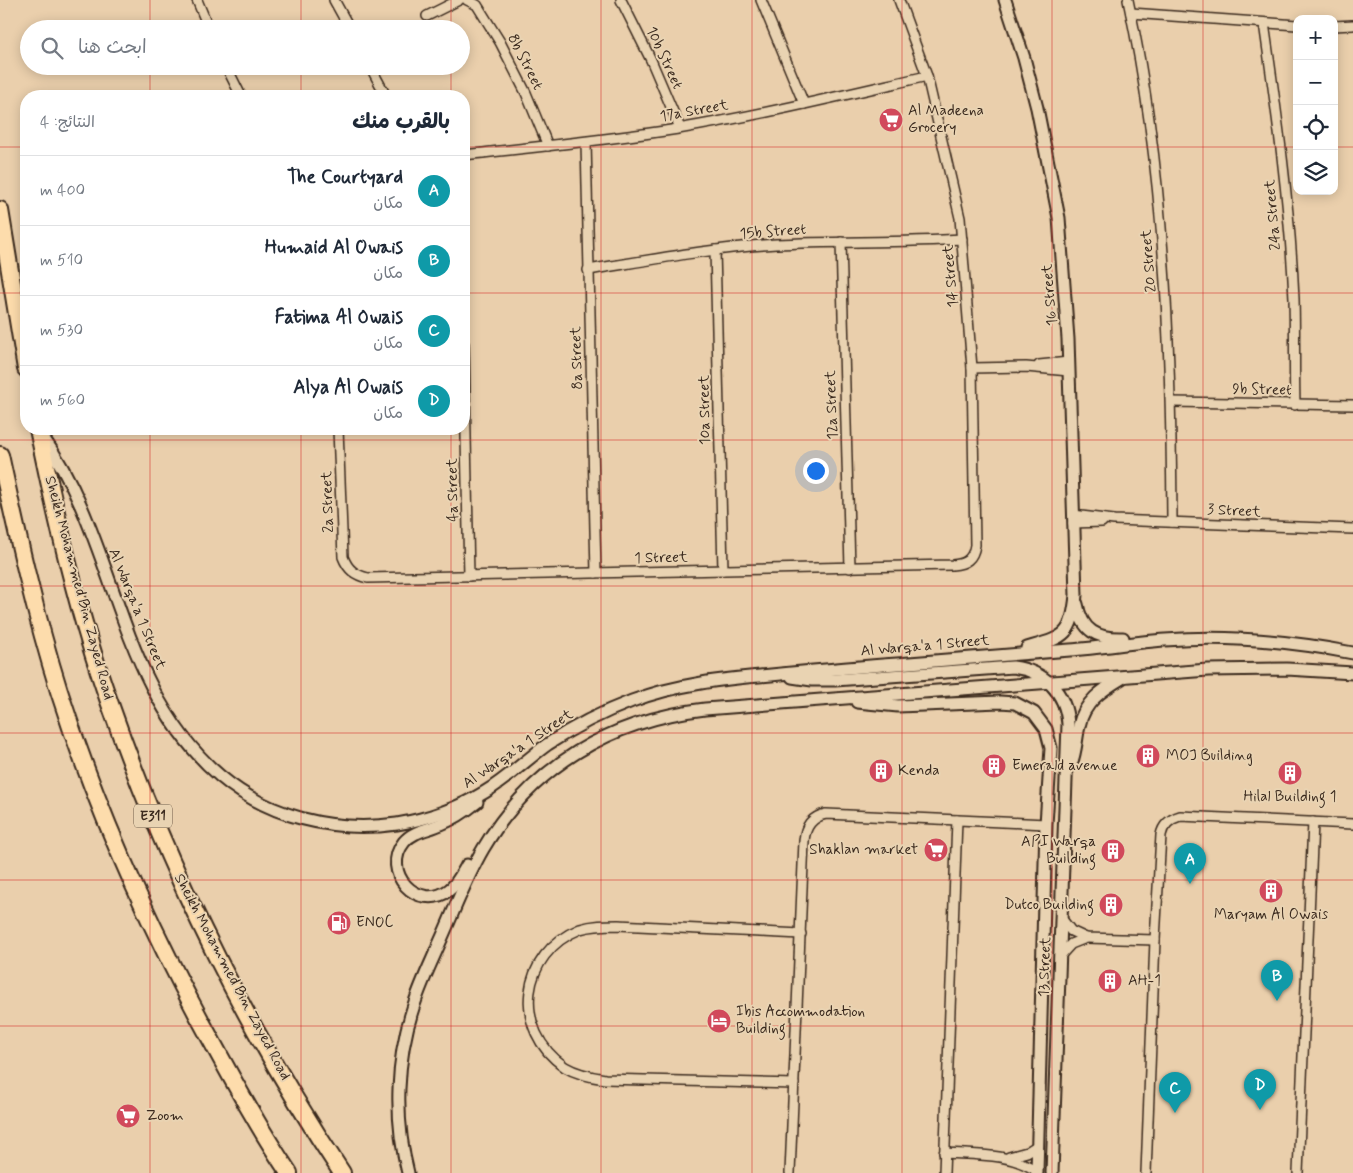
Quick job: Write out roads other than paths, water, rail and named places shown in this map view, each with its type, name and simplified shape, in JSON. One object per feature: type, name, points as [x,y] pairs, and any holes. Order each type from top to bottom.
[{"type":"highway","points":[[0,210],[20,332]]},
{"type":"highway","name":"Sheikh Mohammed Bin Zayed Road","points":[[39,435],[88,635],[109,702],[156,824],[202,926],[241,1001],[313,1129],[342,1173]]},
{"type":"highway","name":"E311","points":[[0,455],[35,607],[59,691],[117,845],[156,932],[194,1008],[234,1083],[289,1173]]},
{"type":"street","points":[[197,0],[205,20]]},
{"type":"street","points":[[334,0],[345,20]]},
{"type":"street","points":[[427,16],[459,0]]},
{"type":"street","name":"8b Street","points":[[466,0],[477,5],[500,42],[526,93],[548,146]]},
{"type":"street","name":"10b Street","points":[[621,0],[651,60],[680,128]]},
{"type":"street","points":[[761,0],[804,104]]},
{"type":"street","name":"14 Street","points":[[899,0],[927,76],[957,205],[962,239],[972,368],[975,545],[971,558]]},
{"type":"street","name":"16 Street","points":[[1005,0],[1024,58],[1037,108],[1057,206],[1069,367],[1076,595],[1079,613],[1089,629],[1098,635],[1108,638],[1162,640]]},
{"type":"street","name":"20 Street","points":[[1128,0],[1143,78],[1158,206],[1166,302],[1171,402],[1172,522]]},
{"type":"street","points":[[1131,13],[1293,25]]},
{"type":"street","name":"24a Street","points":[[1264,23],[1279,132],[1288,219],[1294,299],[1295,405]]},
{"type":"street","points":[[1338,26],[1353,26]]},
{"type":"street","points":[[230,75],[238,90]]},
{"type":"street","points":[[375,75],[383,90]]},
{"type":"street","name":"17a Street","points":[[470,154],[586,142],[680,128],[804,104],[927,76]]},
{"type":"street","name":"8a Street","points":[[586,142],[596,573]]},
{"type":"street","name":"15b Street","points":[[588,270],[715,250],[776,244],[925,242],[962,239]]},
{"type":"street","name":"12a Street","points":[[841,242],[850,568]]},
{"type":"street","name":"10a Street","points":[[715,250],[723,570]]},
{"type":"street","points":[[972,368],[1069,367]]},
{"type":"street","name":"9b Street","points":[[1171,402],[1353,405]]},
{"type":"street","name":"Al Warqa'a 1 Street","points":[[42,435],[57,457],[79,500],[131,643],[150,683],[180,733],[204,762],[228,783],[256,801],[286,814],[317,823],[382,826],[444,811],[486,791],[562,735],[617,707],[655,693],[695,684],[778,674],[1072,650],[1162,640],[1224,639],[1293,643],[1353,653]]},
{"type":"street","name":"2a Street","points":[[338,435],[344,557],[346,564],[352,571]]},
{"type":"street","name":"4a Street","points":[[466,435],[469,576]]},
{"type":"street","name":"3 Street","points":[[1073,519],[1101,522],[1114,520],[1353,529]]},
{"type":"street","name":"1 Street","points":[[352,571],[359,576],[368,578],[850,568],[952,565],[966,562],[971,558]]},
{"type":"street","name":"16 Street","points":[[1006,654],[1050,642],[1063,634],[1073,619],[1076,595]]},
{"type":"street","name":"13 Street","points":[[778,674],[801,679],[829,680],[1013,666],[1029,670],[1050,683],[1062,699],[1068,717],[1067,773],[1052,1173]]},
{"type":"street","points":[[486,791],[473,805],[458,816],[433,828],[418,832],[402,844],[397,856],[397,870],[402,882],[411,891],[424,896],[437,896],[449,890],[458,880],[481,843],[540,779],[568,757],[601,738],[635,724],[688,711],[1125,676],[1236,669],[1316,669],[1353,673]]},
{"type":"street","points":[[1067,773],[1074,757],[1080,721],[1084,710],[1095,696],[1125,676]]},
{"type":"street","name":"13 Street","points":[[838,698],[868,704],[898,706],[1007,702],[1028,709],[1043,723],[1051,741],[1046,824],[1037,1172]]},
{"type":"street","points":[[790,1173],[805,832],[812,820],[819,815],[826,814],[1046,824]]},
{"type":"street","points":[[1146,1173],[1155,940],[1162,830],[1169,821],[1180,816],[1353,824]]},
{"type":"street","points":[[408,1173],[400,1127],[399,1091],[402,1056],[409,1020],[421,987],[474,866],[487,842],[504,818]]},
{"type":"street","points":[[944,1173],[957,820]]},
{"type":"street","points":[[1298,1173],[1313,822]]},
{"type":"street","points":[[1061,917],[1071,931],[1086,938],[1155,940]]},
{"type":"street","points":[[794,1084],[605,1079],[585,1076],[566,1067],[550,1055],[538,1038],[530,1019],[528,1001],[531,981],[539,964],[550,949],[565,937],[581,929],[600,925],[618,925],[801,934]]},
{"type":"street","points":[[1060,956],[1072,944],[1086,938]]},
{"type":"street","points":[[1006,1158],[1020,1155],[1038,1145]]},
{"type":"street","points":[[944,1153],[1006,1158],[1022,1163],[1037,1172]]},
{"type":"place","name":"Al Madeena Grocery","points":[[891,120]]},
{"type":"place","name":"MOJ Building","points":[[1148,756]]},
{"type":"place","name":"Emerald avenue","points":[[994,766]]},
{"type":"place","name":"Kenda","points":[[881,771]]},
{"type":"place","name":"Hilal Building 1","points":[[1290,773]]},
{"type":"place","name":"Shaklan market","points":[[936,850]]},
{"type":"place","name":"API Warqa Building","points":[[1113,851]]},
{"type":"place","name":"The Courtyard","points":[[1190,884]]},
{"type":"place","name":"Maryam Al Owais","points":[[1271,891]]},
{"type":"place","name":"Dutco Building","points":[[1111,905]]},
{"type":"place","name":"ENOC","points":[[339,923]]},
{"type":"place","name":"AH-1","points":[[1110,981]]},
{"type":"place","name":"Humaid Al Owais","points":[[1277,1001]]},
{"type":"place","name":"Ibis Accommodation Building","points":[[719,1021]]},
{"type":"place","name":"Alya Al Owais","points":[[1260,1110]]},
{"type":"place","name":"Fatima Al Owais","points":[[1175,1113]]},
{"type":"place","name":"Zoom","points":[[128,1116]]}]
